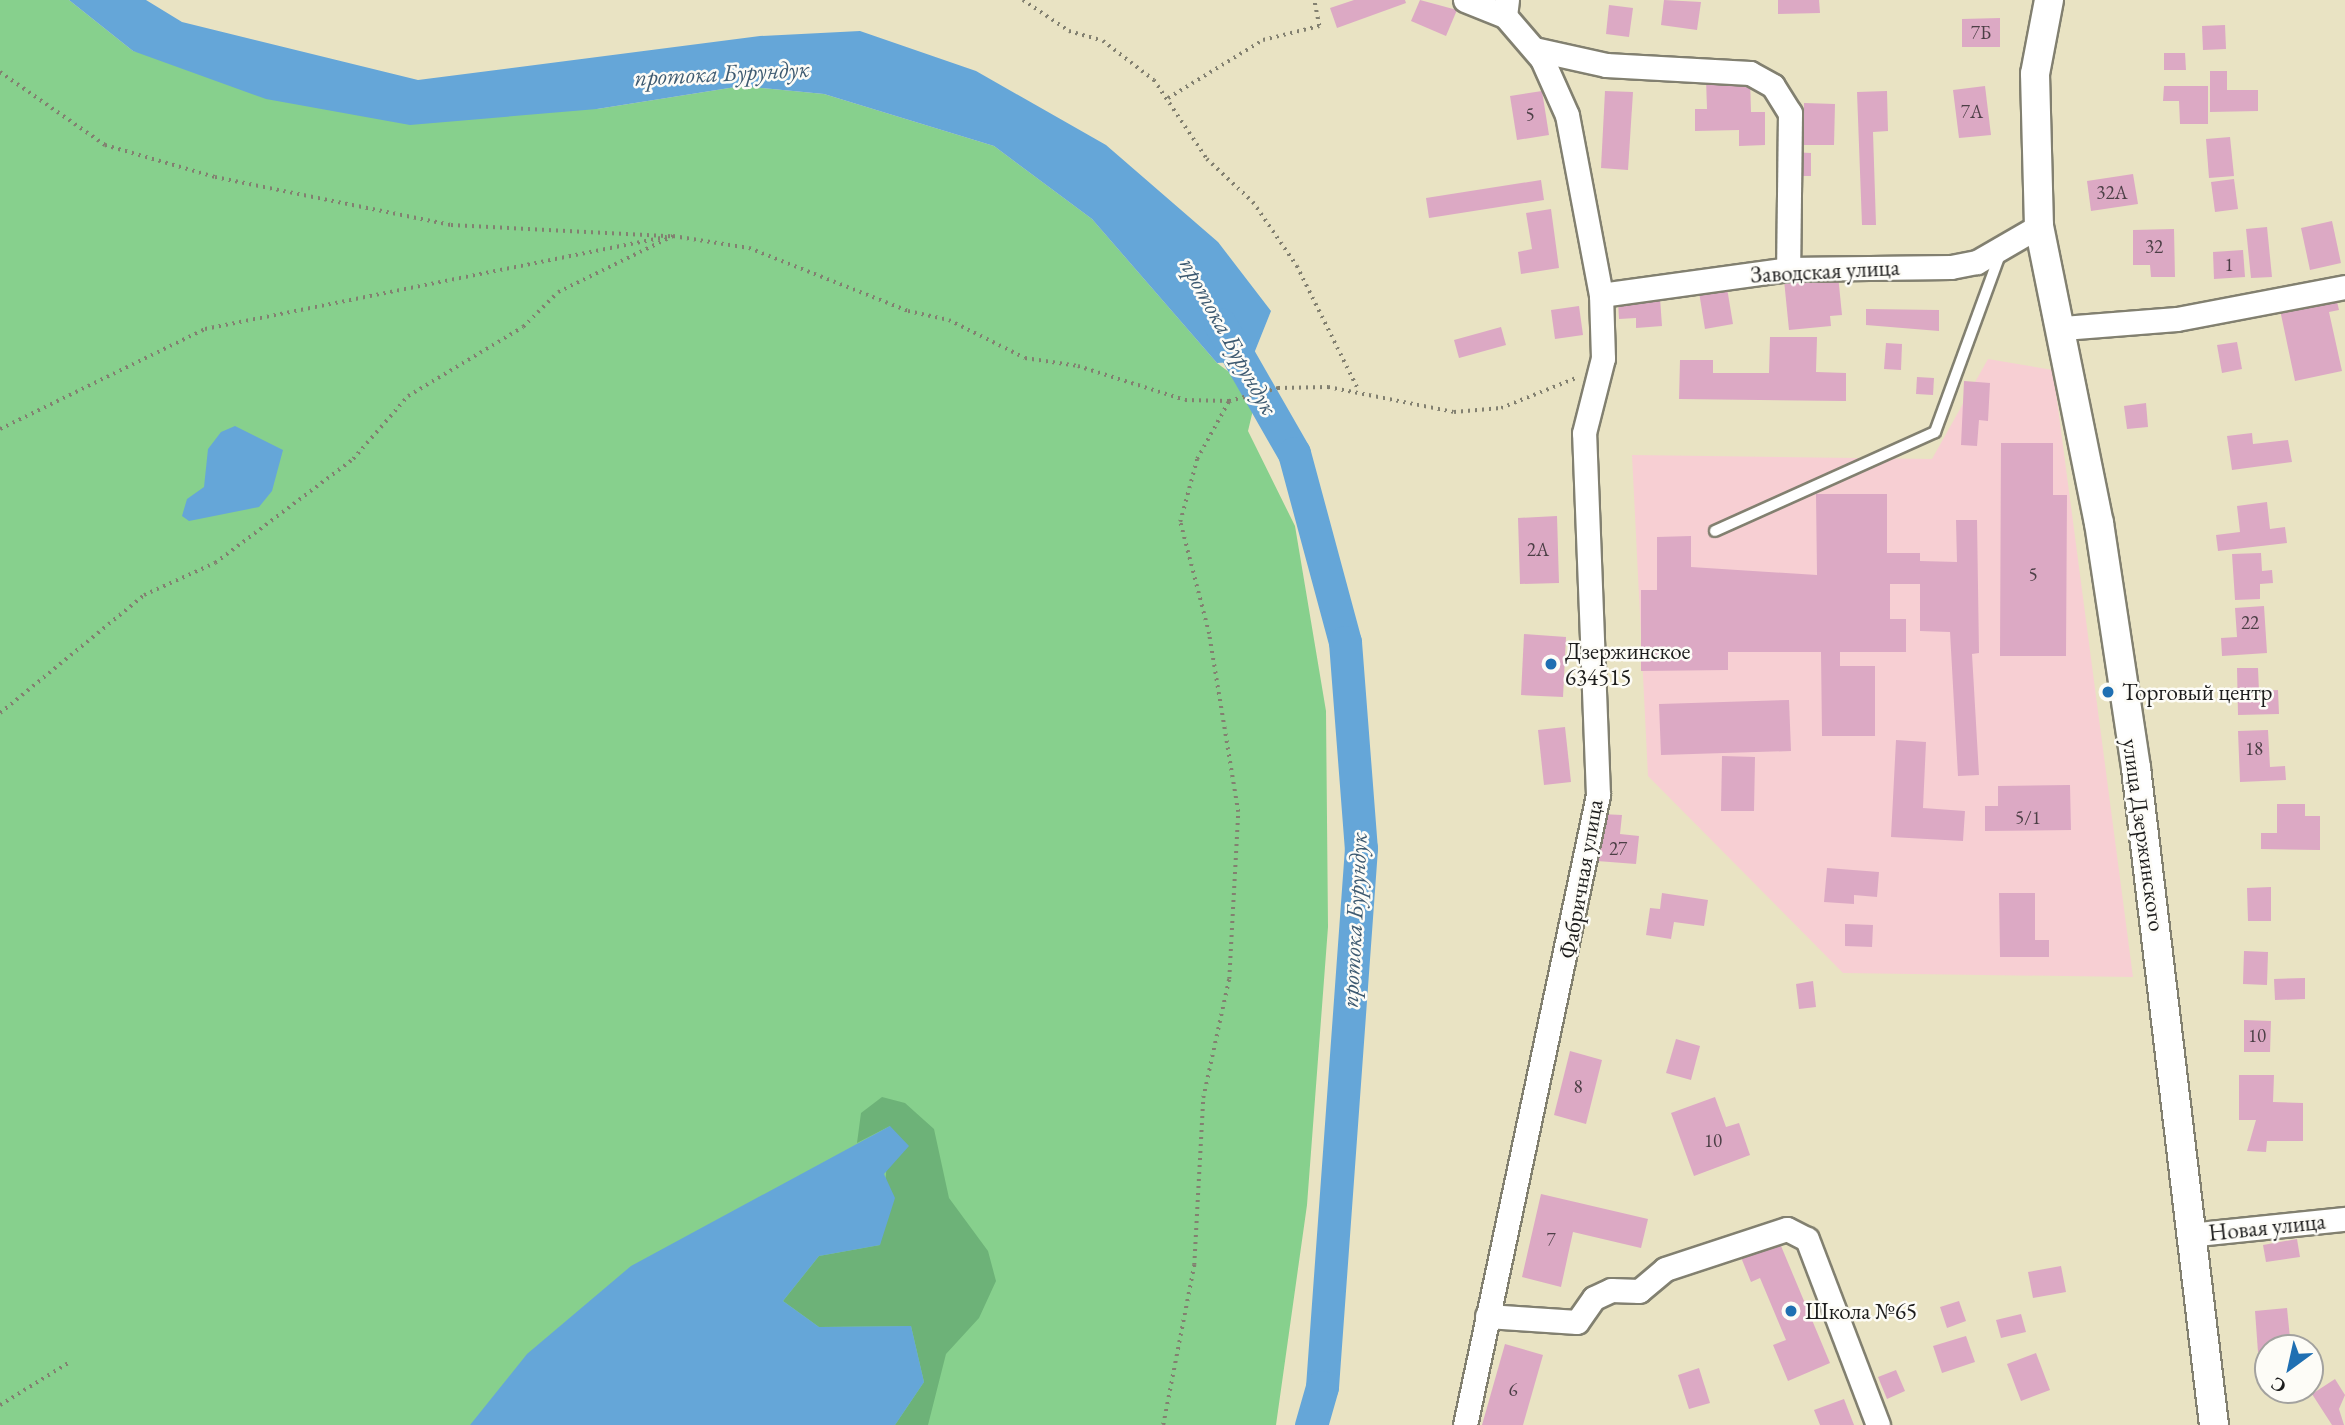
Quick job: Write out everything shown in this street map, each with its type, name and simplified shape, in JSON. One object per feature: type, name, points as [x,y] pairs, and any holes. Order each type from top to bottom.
[{"type":"street","points":[[1465,0],[1506,8],[1534,49],[1567,115],[1601,295],[1603,358]]},
{"type":"street","name":"улица Дзержинского","points":[[2048,1],[2035,74],[2039,226],[2063,328],[2139,794],[2189,1235],[2214,1425]]},
{"type":"street","points":[[1534,49],[1606,65],[1750,73],[1773,86],[1790,113],[1788,269]]},
{"type":"street","name":"Заводская улица","points":[[1601,295],[1788,269],[1951,267],[2002,249],[2039,226]]},
{"type":"street","points":[[2063,328],[2177,319],[2345,288]]},
{"type":"street","name":"Фабричная улица","points":[[1465,1425],[1598,795],[1584,433],[1603,358]]},
{"type":"street","name":"Новая улица","points":[[2189,1235],[2345,1219]]},
{"type":"street","points":[[1488,1317],[1577,1322],[1603,1294],[1639,1291],[1665,1269],[1787,1229],[1807,1239],[1878,1425]]},
{"type":"lane","points":[[1715,531],[1935,432],[2002,249]]},
{"type":"path","points":[[1023,0],[1069,31],[1133,60],[1168,98],[1207,159],[1253,202],[1297,266],[1358,389]]},
{"type":"path","points":[[1168,98],[1263,40],[1319,26],[1314,0]]},
{"type":"path","points":[[0,72],[105,145],[215,177],[451,225],[673,236],[749,248],[908,311],[949,320],[1025,358],[1078,366],[1185,400],[1229,401],[1278,388],[1358,389],[1394,404],[1454,412],[1501,408],[1549,394],[1603,358]]},
{"type":"path","points":[[0,429],[205,329],[673,236]]},
{"type":"path","points":[[0,713],[144,595],[215,563],[353,459],[408,396],[523,327],[558,292],[673,236]]},
{"type":"path","points":[[1163,1425],[1194,1265],[1203,1098],[1229,979],[1238,812],[1209,634],[1180,522],[1197,459],[1229,401]]},
{"type":"path","points":[[0,1405],[68,1363]]},
{"type":"shaded area","points":[[1988,359],[2053,370],[2133,977],[1843,973],[1648,776],[1632,455],[1932,459]]},
{"type":"green space","points":[[0,0],[69,0],[133,51],[597,109],[742,86],[824,94],[994,146],[1092,219],[1217,363],[1257,393],[1248,431],[1295,526],[1326,711],[1328,927],[1307,1205],[1276,1425],[0,1425]]},
{"type":"green space","points":[[882,1097],[905,1103],[934,1129],[949,1198],[988,1251],[996,1281],[979,1318],[946,1354],[928,1425],[895,1425],[924,1382],[911,1326],[819,1327],[783,1301],[819,1256],[880,1245],[890,1126],[857,1143],[861,1113]]},
{"type":"water","points":[[69,0],[146,0],[182,22],[418,80],[760,36],[860,31],[976,71],[1106,145],[1218,242],[1271,311],[1251,361],[1217,363],[1092,219],[994,146],[824,94],[742,86],[597,109],[410,125],[266,99],[133,51]]},
{"type":"water","points":[[235,426],[283,450],[272,491],[259,507],[189,521],[182,516],[187,499],[204,487],[208,449],[221,432]]},
{"type":"water","points":[[890,1126],[909,1146],[884,1174],[895,1198],[880,1245],[819,1256],[783,1301],[819,1327],[911,1326],[924,1382],[895,1425],[470,1425],[527,1354],[631,1266]]},
{"type":"building","points":[[1354,0],[1405,0],[1406,3],[1337,28],[1330,8]]},
{"type":"building","points":[[1420,0],[1457,10],[1446,36],[1411,21]]},
{"type":"building","points":[[1664,0],[1701,2],[1697,30],[1661,25]]},
{"type":"building","points":[[1778,0],[1819,0],[1820,13],[1778,14]]},
{"type":"building","points":[[1609,5],[1633,8],[1629,37],[1606,34]]},
{"type":"building","points":[[2000,18],[2000,47],[1962,47],[1962,19]]},
{"type":"building","points":[[2225,25],[2226,49],[2203,50],[2202,26]]},
{"type":"building","points":[[2164,53],[2185,53],[2186,70],[2164,70]]},
{"type":"building","points":[[2210,71],[2227,71],[2227,90],[2258,90],[2258,111],[2210,112]]},
{"type":"building","points":[[1750,78],[1751,112],[1765,112],[1765,145],[1739,146],[1739,130],[1695,131],[1695,109],[1707,109],[1706,79]]},
{"type":"building","points":[[1985,86],[1991,135],[1959,138],[1953,90]]},
{"type":"building","points":[[2164,86],[2208,86],[2208,124],[2180,124],[2179,101],[2163,101]]},
{"type":"building","points":[[1542,91],[1549,135],[1517,140],[1510,96]]},
{"type":"building","points":[[1605,91],[1633,92],[1628,170],[1601,168]]},
{"type":"building","points":[[1887,91],[1888,131],[1873,132],[1876,225],[1862,225],[1857,92]]},
{"type":"building","points":[[1804,103],[1835,104],[1834,145],[1804,145]]},
{"type":"building","points":[[2230,137],[2234,176],[2209,178],[2206,139]]},
{"type":"building","points":[[1790,152],[1811,153],[1811,176],[1789,176]]},
{"type":"building","points":[[2133,174],[2138,204],[2091,211],[2087,181]]},
{"type":"building","points":[[2234,179],[2238,209],[2215,212],[2211,182]]},
{"type":"building","points":[[1541,180],[1544,200],[1429,218],[1426,198]]},
{"type":"building","points":[[1551,209],[1559,268],[1521,274],[1518,252],[1532,249],[1526,213]]},
{"type":"building","points":[[2332,221],[2341,263],[2310,270],[2301,228]]},
{"type":"building","points":[[2267,227],[2272,277],[2251,278],[2246,229]]},
{"type":"building","points":[[2174,229],[2175,277],[2151,277],[2150,265],[2133,265],[2133,230]]},
{"type":"building","points":[[2243,250],[2245,277],[2214,279],[2213,252]]},
{"type":"building","points":[[1838,275],[1842,315],[1830,316],[1831,326],[1789,330],[1784,280]]},
{"type":"building","points":[[1727,288],[1733,324],[1705,329],[1699,292]]},
{"type":"building","points":[[2335,293],[2339,310],[2329,312],[2342,371],[2295,381],[2279,305]]},
{"type":"building","points":[[1660,298],[1662,326],[1636,328],[1636,318],[1619,319],[1618,301]]},
{"type":"building","points":[[1579,306],[1583,335],[1555,339],[1551,310]]},
{"type":"building","points":[[1866,309],[1939,310],[1939,331],[1866,325]]},
{"type":"building","points":[[1501,327],[1506,345],[1459,358],[1454,340]]},
{"type":"building","points":[[1770,337],[1817,337],[1816,372],[1846,373],[1846,401],[1679,399],[1680,360],[1713,360],[1713,373],[1769,373]]},
{"type":"building","points":[[2237,342],[2242,369],[2222,373],[2217,345]]},
{"type":"building","points":[[1886,343],[1902,344],[1901,370],[1884,369]]},
{"type":"building","points":[[1917,377],[1934,378],[1933,395],[1916,394]]},
{"type":"building","points":[[1964,381],[1990,383],[1988,421],[1979,420],[1977,446],[1961,445]]},
{"type":"building","points":[[2146,403],[2148,427],[2127,429],[2124,406]]},
{"type":"building","points":[[2252,433],[2253,444],[2288,440],[2292,462],[2232,470],[2227,436]]},
{"type":"building","points":[[2001,443],[2053,443],[2053,495],[2067,495],[2066,656],[2000,656]]},
{"type":"building","points":[[1816,494],[1887,494],[1887,553],[1920,553],[1920,561],[1957,562],[1956,520],[1977,520],[1979,653],[1972,654],[1979,775],[1958,776],[1950,632],[1920,631],[1920,584],[1890,584],[1890,619],[1906,619],[1906,652],[1840,652],[1840,666],[1875,666],[1875,736],[1822,736],[1821,652],[1728,652],[1728,670],[1641,671],[1641,590],[1657,590],[1657,537],[1691,536],[1691,567],[1817,575]]},
{"type":"building","points":[[2267,502],[2270,529],[2285,527],[2287,543],[2218,551],[2216,535],[2240,532],[2237,506]]},
{"type":"building","points":[[1557,516],[1559,583],[1520,584],[1518,518]]},
{"type":"building","points":[[2261,553],[2262,571],[2272,570],[2273,583],[2260,584],[2260,599],[2235,600],[2232,554]]},
{"type":"building","points":[[2264,606],[2267,653],[2222,656],[2221,638],[2237,637],[2235,608]]},
{"type":"building","points":[[1524,634],[1566,637],[1563,697],[1521,695]]},
{"type":"building","points":[[2237,668],[2258,668],[2259,691],[2278,690],[2279,714],[2238,715]]},
{"type":"building","points":[[1789,700],[1791,751],[1661,755],[1659,704]]},
{"type":"building","points":[[1565,727],[1571,782],[1544,785],[1538,730]]},
{"type":"building","points":[[2268,730],[2270,767],[2285,766],[2286,780],[2240,782],[2238,731]]},
{"type":"building","points":[[1896,740],[1926,742],[1923,808],[1965,811],[1963,841],[1891,837]]},
{"type":"building","points":[[1722,756],[1755,757],[1754,811],[1721,811]]},
{"type":"building","points":[[2070,785],[2071,830],[1985,831],[1985,806],[1998,806],[1998,786]]},
{"type":"building","points":[[2277,804],[2305,804],[2305,816],[2320,816],[2320,850],[2261,849],[2261,833],[2277,833]]},
{"type":"building","points":[[1601,814],[1622,815],[1620,834],[1639,836],[1636,864],[1597,861]]},
{"type":"building","points":[[1827,868],[1879,872],[1877,897],[1854,895],[1854,904],[1824,902]]},
{"type":"building","points":[[2271,887],[2271,921],[2248,921],[2247,888]]},
{"type":"building","points":[[1662,893],[1708,900],[1704,926],[1674,922],[1671,939],[1646,935],[1650,908],[1660,909]]},
{"type":"building","points":[[1999,893],[2035,893],[2035,940],[2049,940],[2049,957],[2000,957]]},
{"type":"building","points":[[1845,924],[1873,925],[1872,947],[1845,946]]},
{"type":"building","points":[[2244,951],[2268,952],[2267,985],[2243,984]]},
{"type":"building","points":[[2305,978],[2305,999],[2275,1000],[2274,979]]},
{"type":"building","points":[[1813,981],[1816,1007],[1799,1009],[1796,984]]},
{"type":"building","points":[[2244,1020],[2271,1021],[2270,1052],[2244,1052]]},
{"type":"building","points":[[1676,1039],[1700,1046],[1691,1080],[1666,1073]]},
{"type":"building","points":[[1570,1051],[1602,1060],[1586,1124],[1554,1115]]},
{"type":"building","points":[[2239,1075],[2274,1075],[2273,1102],[2303,1103],[2303,1141],[2267,1141],[2266,1152],[2247,1151],[2256,1120],[2239,1120]]},
{"type":"building","points":[[1715,1097],[1726,1127],[1739,1123],[1750,1155],[1694,1176],[1671,1113]]},
{"type":"building","points":[[1541,1194],[1648,1219],[1641,1248],[1573,1232],[1561,1287],[1522,1277]]},
{"type":"building","name":"Школа №65","points":[[1776,1234],[1830,1363],[1788,1381],[1773,1345],[1786,1340],[1760,1278],[1751,1282],[1738,1250]]},
{"type":"building","points":[[2297,1239],[2300,1257],[2266,1262],[2263,1245]]},
{"type":"building","points":[[2061,1266],[2066,1292],[2033,1298],[2028,1272]]},
{"type":"building","points":[[1959,1301],[1966,1321],[1947,1328],[1940,1307]]},
{"type":"building","points":[[2287,1308],[2290,1334],[2257,1334],[2255,1311]]},
{"type":"building","points":[[2021,1314],[2026,1332],[2001,1338],[1996,1320]]},
{"type":"building","points":[[1966,1336],[1975,1362],[1942,1373],[1933,1346]]},
{"type":"building","points":[[1505,1344],[1543,1355],[1523,1425],[1482,1425]]},
{"type":"building","points":[[2036,1353],[2050,1390],[2021,1401],[2007,1364]]},
{"type":"building","points":[[1699,1368],[1710,1403],[1689,1409],[1678,1375]]},
{"type":"building","points":[[1896,1370],[1905,1391],[1887,1399],[1878,1377]]},
{"type":"building","points":[[2335,1379],[2345,1395],[2339,1409],[2344,1425],[2332,1425],[2318,1404],[2324,1404],[2324,1386]]},
{"type":"building","points":[[1844,1399],[1854,1425],[1820,1425],[1814,1410]]},
{"type":"waterway","name":"протока Бурундук","points":[[1220,324],[1294,453],[1345,642],[1361,848],[1322,1387],[1311,1425]]},
{"type":"place","name":"Дзержинское 634515","points":[[1551,664]]},
{"type":"place","name":"Торговый центр","points":[[2108,692]]},
{"type":"place","name":"Школа №65","points":[[1791,1311]]}]
